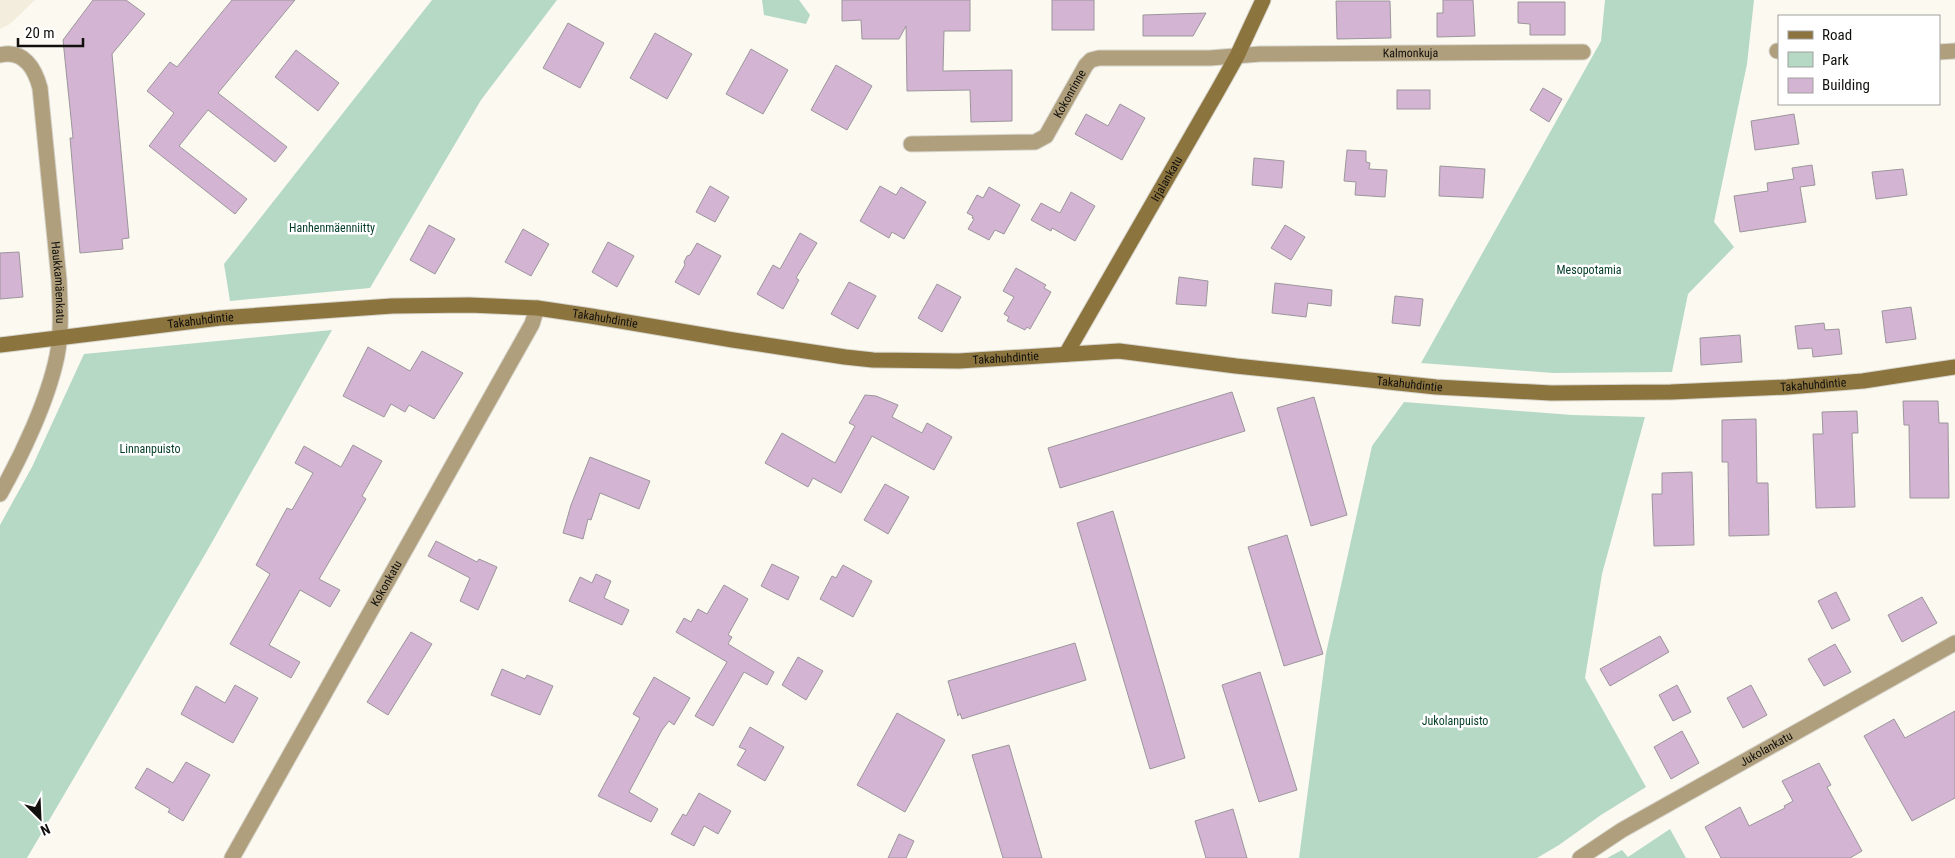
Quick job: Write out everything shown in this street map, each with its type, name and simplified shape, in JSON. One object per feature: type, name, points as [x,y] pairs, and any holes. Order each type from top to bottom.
[{"type":"street","name":"Irjalankatu","points":[[1066,354],[1236,56],[1263,0]]},
{"type":"street","points":[[1940,52],[1955,51]]},
{"type":"street","name":"Kalmonkuja","points":[[1236,56],[1270,54],[1583,52]]},
{"type":"street","name":"Haukkamäenkatu","points":[[0,55],[12,54],[28,62],[38,78],[42,100],[59,280],[60,338],[50,385],[19,457],[0,494]]},
{"type":"street","name":"Kokonrinne","points":[[910,144],[1035,142],[1046,136],[1086,65],[1091,60],[1099,58],[1236,56]]},
{"type":"street","name":"Takahuhdintie","points":[[0,345],[220,318],[315,310],[433,305],[537,308],[846,357],[895,361],[957,362],[1119,351],[1236,366],[1436,387],[1552,393],[1672,392],[1787,387],[1863,381],[1955,367]]},
{"type":"street","name":"Kokonkatu","points":[[232,858],[532,324],[537,308]]},
{"type":"street","name":"Jukolankatu","points":[[1580,858],[1622,830],[1955,643]]},
{"type":"shaded area","points":[[0,0],[35,0],[10,24],[0,29]]},
{"type":"green space","name":"Hanhenmäenniitty","points":[[432,0],[557,0],[481,100],[370,288],[230,301],[224,264]]},
{"type":"green space","points":[[762,0],[799,0],[810,15],[806,24],[764,15]]},
{"type":"green space","name":"Mesopotamia","points":[[1605,0],[1754,0],[1747,64],[1714,222],[1734,247],[1688,294],[1672,372],[1553,373],[1421,363],[1601,41]]},
{"type":"green space","name":"Linnanpuisto","points":[[332,330],[207,551],[27,858],[0,858],[0,525],[32,467],[84,354]]},
{"type":"green space","name":"Jukolanpuisto","points":[[1404,402],[1572,415],[1645,417],[1602,574],[1585,678],[1646,787],[1537,858],[1299,858],[1326,653],[1372,446]]},
{"type":"green space","points":[[1670,829],[1686,858],[1607,858],[1622,850],[1628,857]]},
{"type":"building","points":[[93,0],[126,0],[145,14],[112,54],[129,238],[122,239],[123,249],[80,253],[70,138],[73,138],[63,40]]},
{"type":"building","points":[[232,0],[295,0],[218,93],[287,147],[275,162],[208,110],[179,146],[247,199],[235,214],[149,146],[174,113],[147,91],[170,62],[177,67]]},
{"type":"building","points":[[842,0],[970,0],[970,31],[944,31],[943,71],[1012,70],[1012,121],[971,122],[970,90],[907,91],[906,26],[899,39],[862,39],[861,20],[842,21]]},
{"type":"building","points":[[1052,0],[1094,0],[1094,30],[1052,30]]},
{"type":"building","points":[[1443,0],[1473,0],[1475,36],[1437,37],[1437,13],[1443,13]]},
{"type":"building","points":[[1336,1],[1390,1],[1391,38],[1337,39]]},
{"type":"building","points":[[1518,2],[1565,2],[1565,35],[1530,35],[1530,24],[1518,23]]},
{"type":"building","points":[[1206,13],[1193,36],[1143,36],[1143,15]]},
{"type":"building","points":[[568,23],[604,43],[580,88],[543,68]]},
{"type":"building","points":[[655,33],[692,54],[667,99],[630,78]]},
{"type":"building","points":[[751,49],[788,70],[763,114],[726,94]]},
{"type":"building","points":[[296,50],[339,83],[318,111],[275,77]]},
{"type":"building","points":[[836,65],[872,86],[847,130],[811,110]]},
{"type":"building","points":[[1543,88],[1562,99],[1549,122],[1530,110]]},
{"type":"building","points":[[1397,90],[1430,90],[1430,109],[1397,109]]},
{"type":"building","points":[[1120,104],[1145,118],[1122,160],[1075,134],[1086,114],[1108,126]]},
{"type":"building","points":[[1794,114],[1799,144],[1755,150],[1751,121]]},
{"type":"building","points":[[1347,150],[1366,151],[1366,162],[1370,163],[1369,169],[1387,170],[1385,197],[1355,195],[1356,182],[1344,181]]},
{"type":"building","points":[[1254,158],[1284,161],[1282,188],[1252,185]]},
{"type":"building","points":[[1812,165],[1815,185],[1800,187],[1806,222],[1740,232],[1734,196],[1768,191],[1767,183],[1794,179],[1792,168]]},
{"type":"building","points":[[1440,166],[1485,169],[1483,198],[1439,196]]},
{"type":"building","points":[[1903,169],[1907,195],[1876,199],[1872,172]]},
{"type":"building","points":[[710,186],[729,197],[715,222],[696,212]]},
{"type":"building","points":[[880,186],[896,195],[901,187],[926,202],[904,239],[892,232],[889,238],[860,221]]},
{"type":"building","points":[[989,187],[1020,205],[1004,234],[995,230],[989,240],[968,229],[974,219],[972,218],[973,216],[967,213],[977,195],[983,198]]},
{"type":"building","points":[[1071,192],[1095,206],[1075,241],[1052,228],[1051,231],[1031,220],[1041,203],[1060,213]]},
{"type":"building","points":[[429,225],[455,239],[435,274],[410,260]]},
{"type":"building","points":[[1285,225],[1305,237],[1291,260],[1271,248]]},
{"type":"building","points":[[523,229],[549,244],[531,276],[505,262]]},
{"type":"building","points":[[800,233],[817,243],[796,278],[799,280],[783,309],[757,294],[773,265],[780,269]]},
{"type":"building","points":[[608,242],[634,256],[617,287],[592,272]]},
{"type":"building","points":[[697,243],[721,256],[699,295],[675,282],[685,265],[684,262],[687,256],[690,255]]},
{"type":"building","points":[[19,252],[23,297],[0,299],[0,253]]},
{"type":"building","points":[[1016,268],[1046,285],[1044,288],[1051,292],[1030,329],[1027,327],[1025,330],[1007,321],[1009,317],[1004,314],[1014,297],[1003,291]]},
{"type":"building","points":[[1179,277],[1208,281],[1206,306],[1176,304]]},
{"type":"building","points":[[849,282],[876,296],[858,329],[831,314]]},
{"type":"building","points":[[1275,283],[1332,290],[1331,306],[1308,303],[1306,317],[1272,313]]},
{"type":"building","points":[[937,284],[961,297],[942,332],[918,318]]},
{"type":"building","points":[[1395,296],[1423,299],[1420,326],[1392,323]]},
{"type":"building","points":[[1911,307],[1916,339],[1886,343],[1882,311]]},
{"type":"building","points":[[1824,323],[1825,330],[1839,329],[1842,354],[1813,357],[1812,348],[1798,349],[1795,326]]},
{"type":"building","points":[[1740,335],[1742,362],[1701,365],[1700,338]]},
{"type":"building","points":[[368,347],[410,371],[422,351],[463,373],[434,419],[409,405],[405,412],[391,404],[384,417],[343,396]]},
{"type":"building","points":[[1232,392],[1245,431],[1060,488],[1048,448]]},
{"type":"building","points":[[865,395],[876,396],[898,405],[892,417],[922,433],[927,423],[952,437],[934,470],[872,436],[841,493],[813,478],[808,487],[765,463],[782,433],[835,463],[855,426],[849,423]]},
{"type":"building","points":[[1314,397],[1347,515],[1311,526],[1277,408]]},
{"type":"building","points":[[1903,401],[1938,401],[1939,423],[1948,423],[1949,498],[1910,498],[1909,425],[1904,425]]},
{"type":"building","points":[[1857,411],[1858,433],[1852,433],[1855,507],[1816,508],[1813,434],[1823,434],[1822,412]]},
{"type":"building","points":[[1756,419],[1757,483],[1768,483],[1769,535],[1729,536],[1728,462],[1722,462],[1722,420]]},
{"type":"building","points":[[353,445],[382,461],[362,496],[366,499],[319,579],[340,590],[330,607],[300,590],[269,645],[300,662],[291,678],[230,644],[270,574],[256,565],[287,508],[292,510],[313,473],[295,463],[304,446],[341,467]]},
{"type":"building","points":[[590,457],[650,481],[639,509],[600,493],[591,520],[588,519],[583,539],[563,533],[571,505]]},
{"type":"building","points":[[1692,472],[1694,545],[1654,546],[1652,494],[1662,494],[1662,473]]},
{"type":"building","points":[[885,484],[909,497],[888,534],[864,520]]},
{"type":"building","points":[[1113,511],[1185,758],[1150,769],[1077,523]]},
{"type":"building","points":[[1287,535],[1323,654],[1284,666],[1248,547]]},
{"type":"building","points":[[436,541],[477,562],[479,559],[497,567],[478,610],[460,601],[470,578],[428,556]]},
{"type":"building","points":[[772,564],[799,577],[788,600],[761,586]]},
{"type":"building","points":[[843,565],[872,581],[853,617],[820,599],[832,576],[836,578]]},
{"type":"building","points":[[596,574],[611,581],[604,598],[629,610],[622,625],[569,601],[580,577],[592,583]]},
{"type":"building","points":[[724,585],[748,599],[728,635],[732,637],[728,644],[774,672],[767,685],[744,672],[713,726],[695,716],[727,662],[676,632],[684,618],[691,622],[698,609],[707,614]]},
{"type":"building","points":[[1836,592],[1850,620],[1832,629],[1818,601]]},
{"type":"building","points":[[1922,597],[1937,623],[1902,642],[1888,615]]},
{"type":"building","points":[[411,632],[432,644],[388,715],[367,702]]},
{"type":"building","points":[[1660,636],[1669,652],[1610,686],[1600,669]]},
{"type":"building","points":[[1075,643],[1086,680],[962,719],[960,713],[958,716],[948,681]]},
{"type":"building","points":[[1835,644],[1851,672],[1824,686],[1808,659]]},
{"type":"building","points":[[798,657],[823,671],[806,700],[782,685]]},
{"type":"building","points":[[502,669],[525,679],[527,675],[553,686],[540,715],[491,695]]},
{"type":"building","points":[[1260,672],[1297,790],[1259,802],[1222,685]]},
{"type":"building","points":[[654,677],[690,698],[674,725],[669,721],[662,730],[629,792],[658,809],[651,822],[598,796],[640,718],[633,714]]},
{"type":"building","points":[[235,685],[258,698],[233,743],[181,714],[196,686],[225,703]]},
{"type":"building","points":[[1677,685],[1691,712],[1673,721],[1659,695]]},
{"type":"building","points":[[1751,685],[1767,715],[1743,728],[1727,698]]},
{"type":"building","points":[[1955,711],[1955,798],[1912,821],[1864,736],[1894,719],[1905,738]]},
{"type":"building","points":[[897,713],[945,740],[905,812],[857,785]]},
{"type":"building","points":[[750,727],[784,747],[765,781],[737,765],[746,750],[739,747]]},
{"type":"building","points":[[1682,731],[1699,763],[1671,779],[1654,747]]},
{"type":"building","points":[[1009,745],[1042,858],[1003,858],[972,755]]},
{"type":"building","points":[[186,762],[210,775],[183,821],[168,812],[170,809],[135,788],[147,768],[173,783]]},
{"type":"building","points":[[1819,763],[1831,785],[1827,787],[1862,851],[1850,858],[1721,858],[1705,827],[1740,807],[1749,826],[1785,808],[1784,806],[1793,801],[1782,781]]},
{"type":"building","points":[[699,793],[731,811],[718,834],[704,826],[694,846],[671,834],[683,814],[686,816]]},
{"type":"building","points":[[1233,809],[1247,858],[1206,858],[1195,821]]},
{"type":"building","points":[[899,834],[914,841],[906,858],[888,858]]}]
